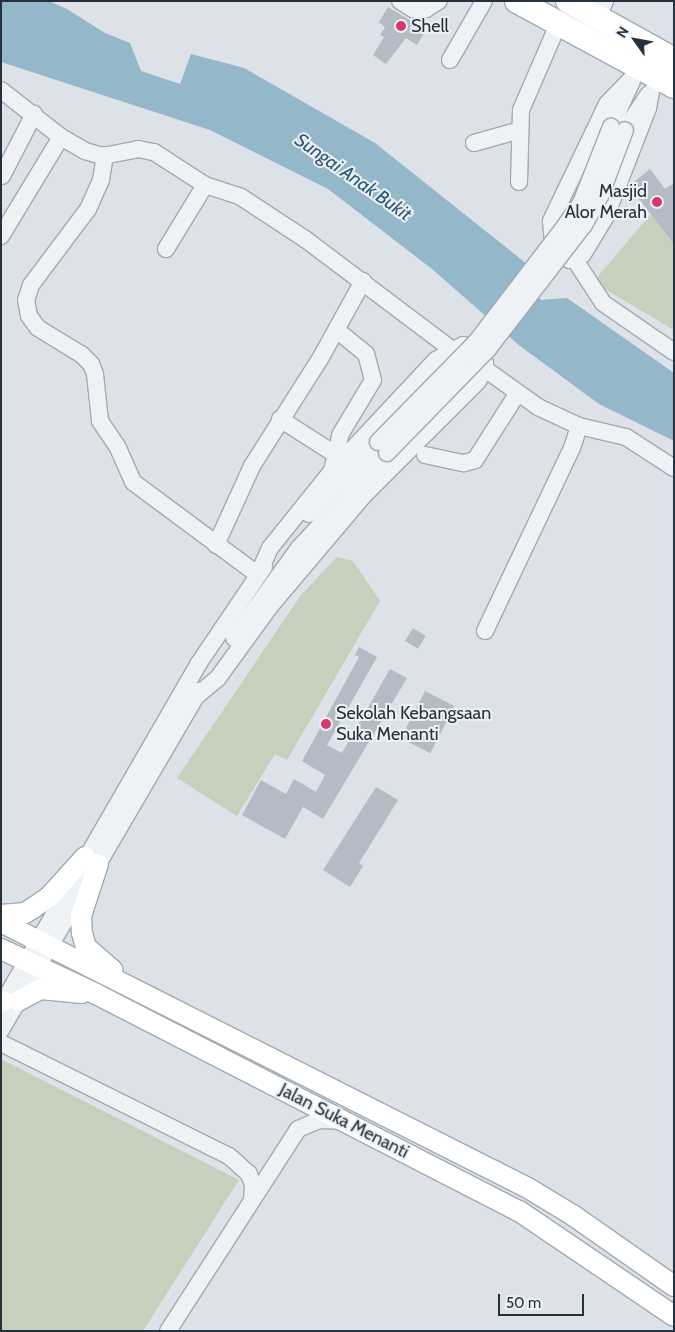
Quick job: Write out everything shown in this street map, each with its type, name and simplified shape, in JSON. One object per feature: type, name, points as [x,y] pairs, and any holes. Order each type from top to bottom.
[{"type":"highway","points":[[517,1],[582,8],[674,60]]},
{"type":"highway","points":[[582,8],[633,72],[665,88]]},
{"type":"main road","points":[[1,915],[25,913],[49,897],[91,860]]},
{"type":"main road","points":[[91,860],[81,916],[86,947],[143,993]]},
{"type":"main road","name":"Jalan Suka Menanti","points":[[1,922],[528,1188],[574,1216],[674,1286]]},
{"type":"main road","name":"Jalan Suka Menanti","points":[[1,949],[96,994],[519,1211],[674,1316]]},
{"type":"main road","points":[[6,1002],[41,989],[96,994]]},
{"type":"street","points":[[400,1],[413,9],[426,9],[439,1]]},
{"type":"street","points":[[450,60],[484,1]]},
{"type":"street","points":[[519,182],[520,130],[524,99],[582,8]]},
{"type":"street","points":[[91,860],[193,699],[279,572],[383,448],[476,342],[562,230],[580,203],[618,129],[633,72]]},
{"type":"street","points":[[633,72],[607,104],[551,221],[550,231],[557,250],[575,260],[604,303],[674,352]]},
{"type":"street","points":[[618,129],[638,107],[665,88]]},
{"type":"street","points":[[575,260],[583,254],[606,216],[648,108],[665,88]]},
{"type":"street","points":[[1,90],[61,137],[85,151],[105,155],[138,149],[154,152],[205,185],[242,197],[363,282],[451,349]]},
{"type":"street","points":[[2,176],[34,114]]},
{"type":"street","points":[[474,143],[520,130]]},
{"type":"street","points":[[1,236],[61,137]]},
{"type":"street","points":[[105,155],[101,180],[88,209],[31,285],[26,300],[29,316],[38,328],[82,355],[91,364],[102,428],[118,448],[133,482],[258,575]]},
{"type":"street","points":[[166,248],[205,185]]},
{"type":"street","points":[[216,545],[245,480],[363,282]]},
{"type":"street","points":[[332,471],[340,435],[370,388],[373,373],[366,354],[336,330]]},
{"type":"street","points":[[193,699],[218,678],[271,605],[358,502],[478,381],[485,369],[483,357],[475,348],[463,345],[451,349],[436,360],[332,471],[270,548],[258,575]]},
{"type":"street","points":[[485,369],[517,394],[578,426],[626,437],[674,468]]},
{"type":"street","points":[[425,455],[464,462],[475,460],[517,394]]},
{"type":"street","points":[[280,419],[335,454]]},
{"type":"street","points":[[485,631],[572,448],[578,426]]},
{"type":"street","points":[[1,1030],[6,1002],[32,964],[199,663],[258,575],[304,520],[383,448]]},
{"type":"street","points":[[1,1043],[240,1163],[253,1185],[252,1199]]},
{"type":"street","points":[[168,1331],[298,1129],[319,1120],[342,1121]]},
{"type":"green space","points":[[651,214],[674,240],[674,330],[593,282]]},
{"type":"green space","points":[[337,557],[353,561],[380,601],[287,760],[275,754],[237,816],[177,778],[301,595]]},
{"type":"green space","points":[[1,1059],[239,1180],[143,1331],[1,1331]]},
{"type":"water","name":"Sungai Anak Bukit","points":[[1,1],[49,1],[67,9],[105,33],[130,43],[141,71],[180,84],[191,54],[244,68],[375,143],[537,272],[533,285],[541,300],[567,298],[674,373],[674,441],[599,404],[520,346],[432,269],[328,189],[210,130],[1,62]]},
{"type":"building","points":[[388,7],[426,30],[417,45],[406,38],[386,64],[373,55],[384,37],[380,35],[385,27],[379,22]]},
{"type":"building","name":"Masjid Alor Merah","points":[[650,169],[665,189],[674,183],[674,244],[629,186]]},
{"type":"building","points":[[413,628],[426,636],[418,649],[405,641]]},
{"type":"building","points":[[359,647],[377,657],[327,745],[342,753],[390,669],[407,678],[323,819],[303,807],[285,839],[242,815],[261,780],[286,794],[294,779],[316,792],[325,775],[302,761],[359,657],[355,655]]},
{"type":"building","points":[[425,691],[454,706],[430,753],[401,738]]},
{"type":"building","points":[[376,787],[398,800],[359,863],[363,866],[350,887],[323,870]]},
{"type":"place","name":"Shell","points":[[401,26]]},
{"type":"place","name":"Masjid Alor Merah","points":[[657,202]]},
{"type":"place","name":"Sekolah Kebangsaan Suka Menanti","points":[[326,724]]}]
